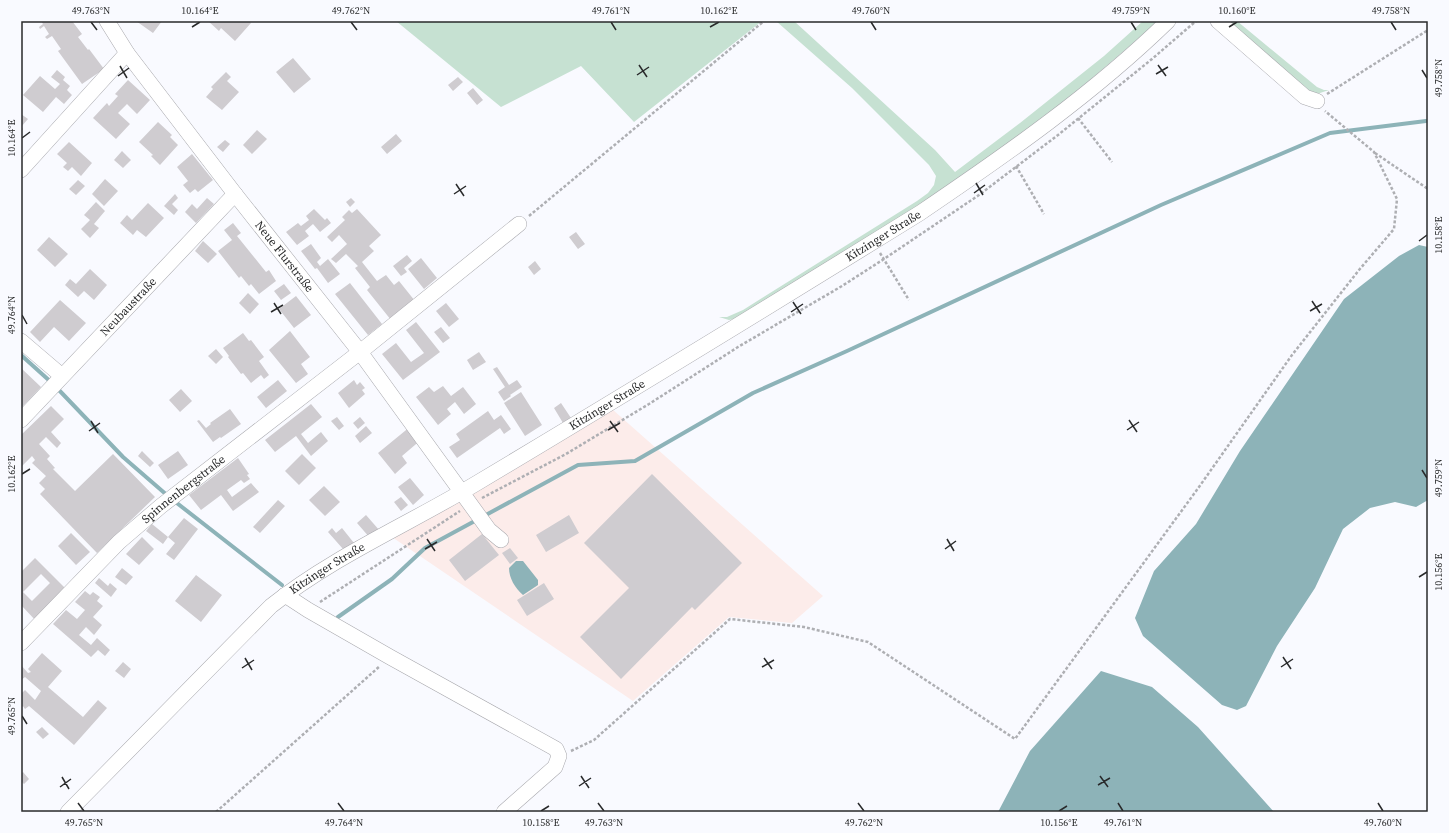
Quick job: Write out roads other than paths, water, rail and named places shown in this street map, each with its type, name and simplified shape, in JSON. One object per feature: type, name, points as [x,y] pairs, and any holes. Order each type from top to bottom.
[{"type":"street","name":"Neue Flurstraße","points":[[108,21],[127,52],[235,194],[360,352],[495,535]]},
{"type":"street","name":"Kitzinger Straße","points":[[68,812],[271,606],[285,595],[316,573],[462,492],[629,392],[920,213],[1068,108],[1141,47],[1168,21]]},
{"type":"street","points":[[1218,21],[1305,96],[1317,101]]},
{"type":"street","points":[[21,170],[127,52]]},
{"type":"street","name":"Neubaustraße","points":[[21,420],[235,194]]},
{"type":"street","name":"Spinnenbergstraße","points":[[21,643],[119,542],[161,506],[360,352],[519,224]]},
{"type":"street","points":[[21,341],[62,376]]},
{"type":"street","points":[[285,595],[308,610],[390,657],[556,749],[559,756],[555,767],[504,812]]},
{"type":"water","points":[[1419,245],[1428,247],[1428,500],[1416,507],[1395,502],[1370,508],[1343,529],[1315,588],[1277,646],[1246,706],[1237,710],[1222,705],[1143,636],[1135,618],[1154,571],[1196,524],[1240,451],[1344,299],[1399,256]]},
{"type":"water","points":[[516,561],[523,561],[538,580],[538,585],[523,595],[513,583],[509,572],[509,568]]},
{"type":"water","points":[[1101,671],[1152,687],[1198,727],[1274,812],[998,812],[1030,751]]},
{"type":"waterway","points":[[338,617],[392,579],[425,548],[578,465],[635,461],[753,393],[1161,205],[1330,133],[1426,121]]},
{"type":"waterway","points":[[21,355],[52,383]]},
{"type":"waterway","points":[[57,388],[123,457],[168,496]]},
{"type":"waterway","points":[[173,500],[282,585]]}]
